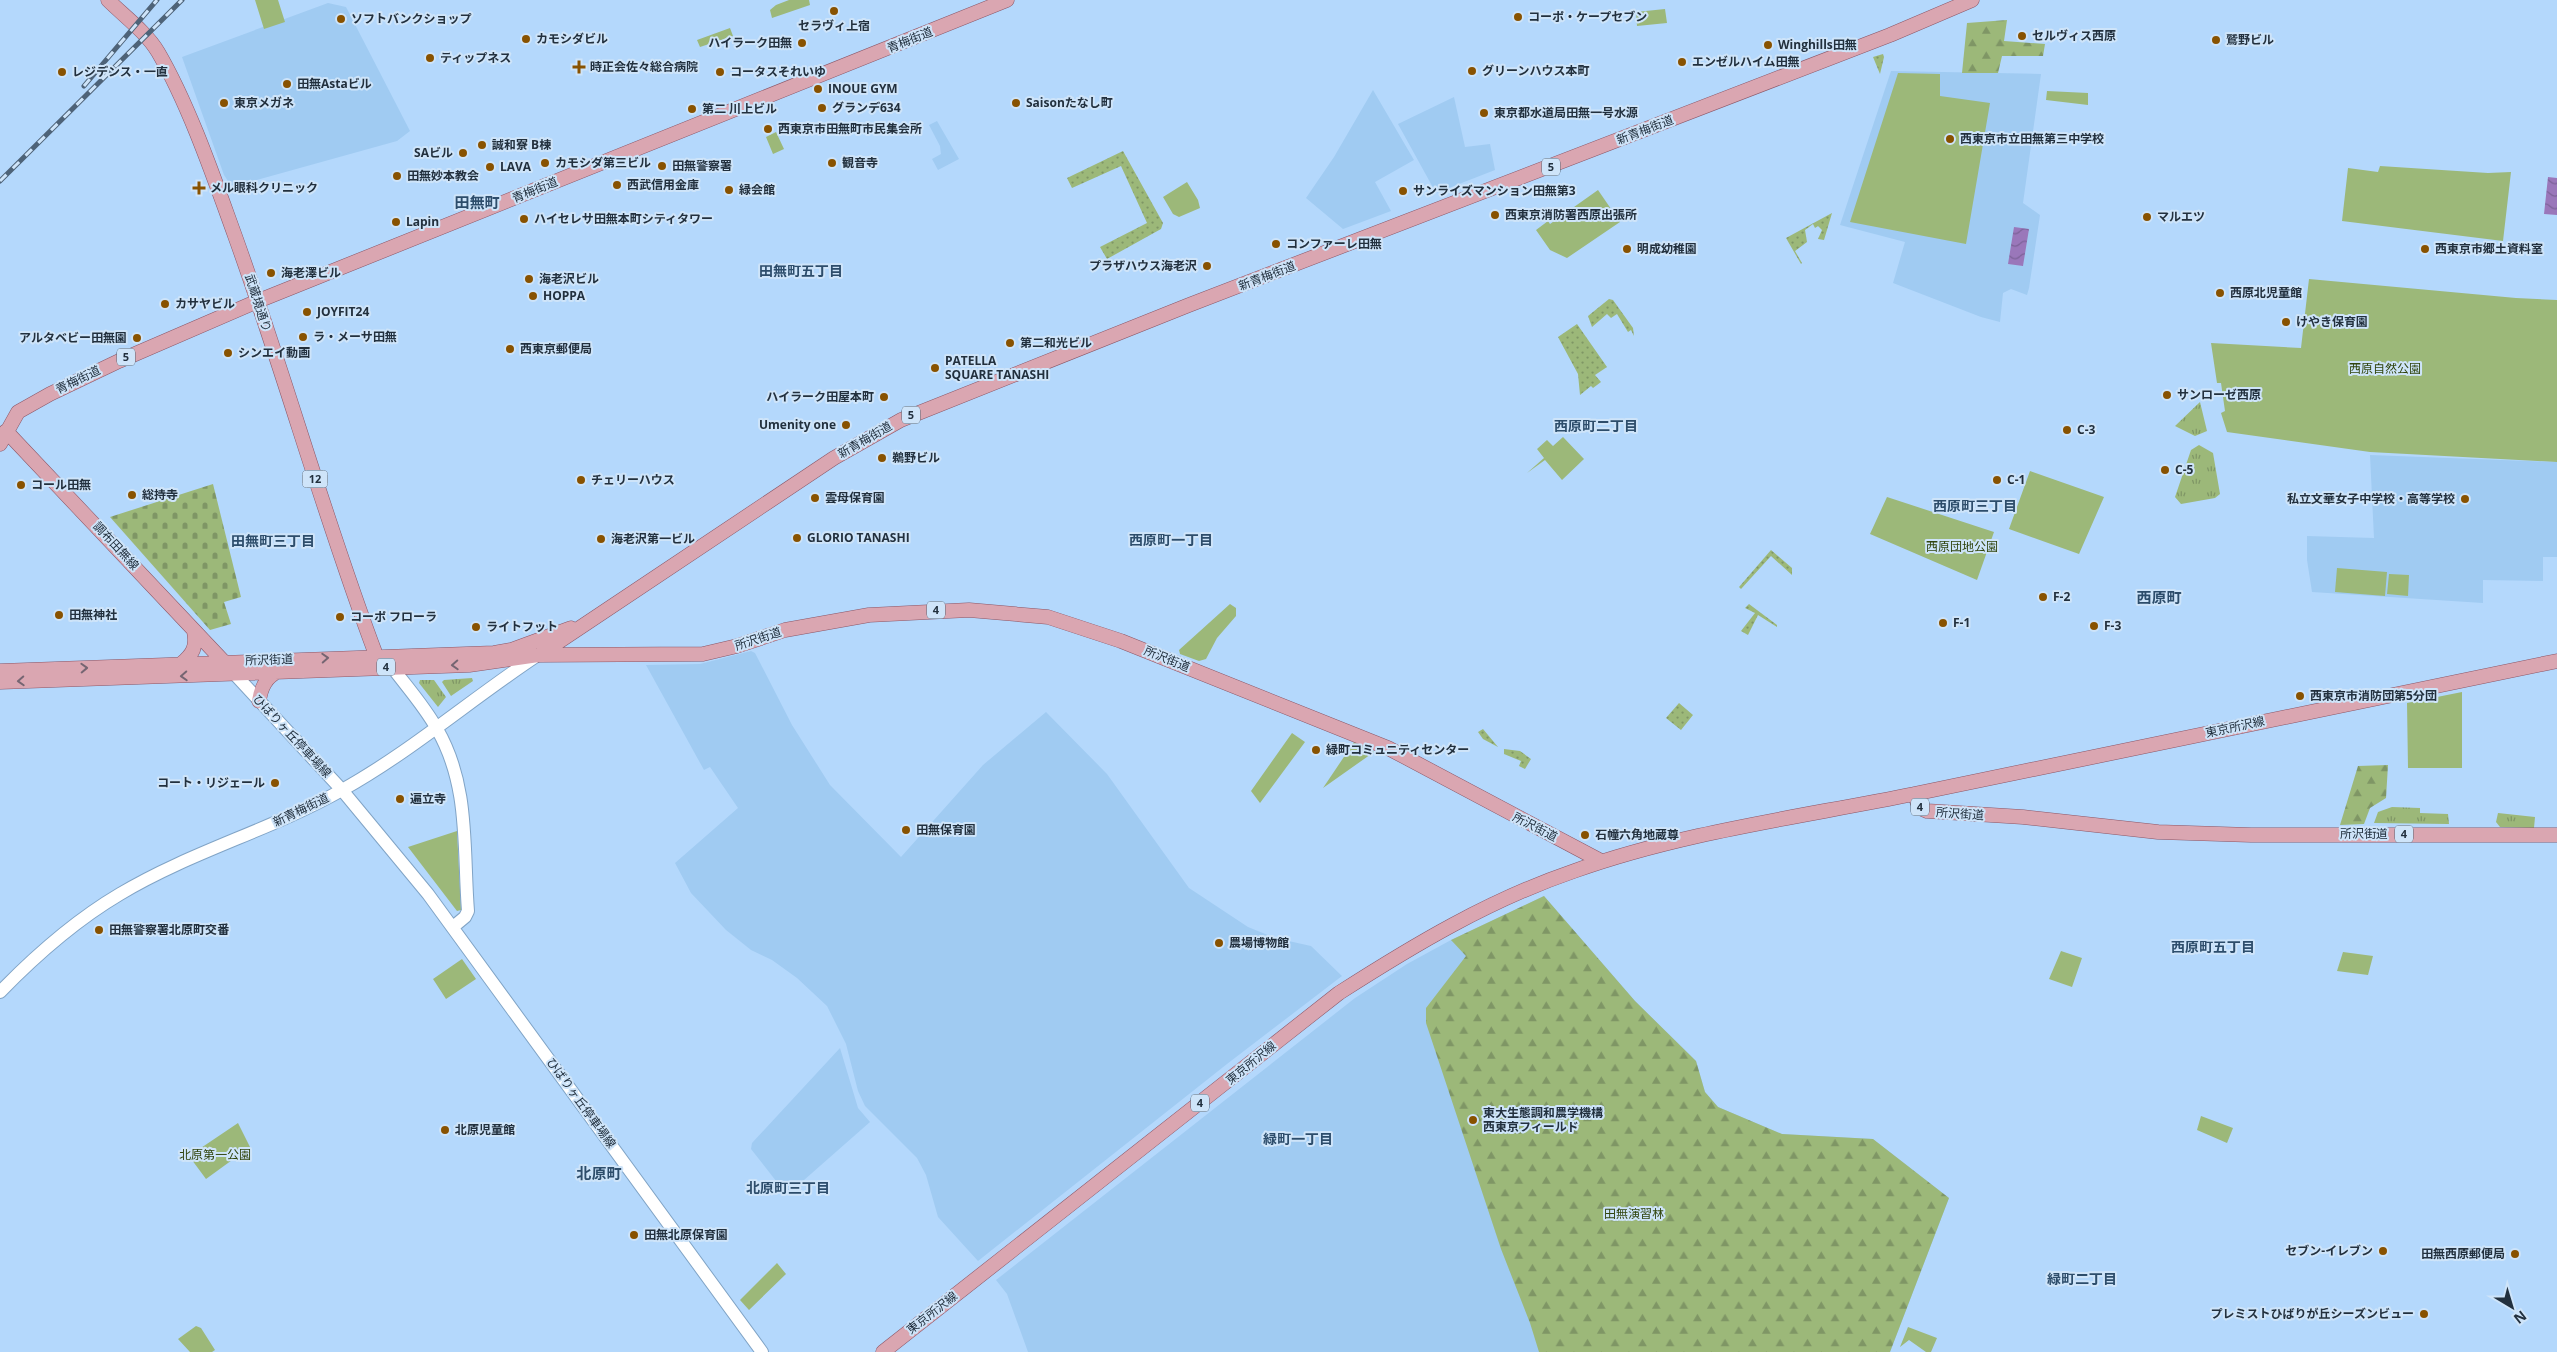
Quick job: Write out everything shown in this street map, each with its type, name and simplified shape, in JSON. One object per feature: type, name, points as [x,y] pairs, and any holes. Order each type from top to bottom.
[{"type":"main road","name":"武蔵境通り","points":[[108,0],[157,50],[180,96],[223,202],[258,300],[301,437],[376,655]]},
{"type":"main road","name":"青梅街道","points":[[0,444],[18,412],[29,404],[112,364],[258,300],[1007,0]]},
{"type":"main road","name":"新青梅街道","points":[[0,992],[42,952],[120,894],[342,790],[403,753],[506,676],[578,630],[834,458],[901,420],[1189,305],[1890,35],[1972,0]]},
{"type":"main road","name":"調布田無線","points":[[6,431],[228,668]]},
{"type":"main road","name":"所沢街道","points":[[0,671],[181,664],[279,671],[494,663],[538,656],[703,654],[737,646],[785,630],[868,615],[969,610],[1048,616],[1121,641],[1388,748],[1601,861]]},
{"type":"main road","name":"新青梅街道","points":[[511,650],[597,617]]},
{"type":"main road","points":[[578,630],[584,655]]},
{"type":"main road","points":[[181,664],[194,651],[196,643],[194,631]]},
{"type":"main road","name":"所沢街道","points":[[0,682],[228,668],[376,655],[458,654],[511,650],[538,656]]},
{"type":"main road","name":"東京所沢線","points":[[1914,794],[2557,661]]},
{"type":"main road","points":[[392,667],[437,728],[459,782],[464,806],[468,911],[465,917],[453,927]]},
{"type":"main road","name":"ひばりヶ丘停車場線","points":[[228,668],[342,790],[391,848],[453,927],[762,1352]]},
{"type":"main road","points":[[259,701],[264,684],[270,675],[279,671]]},
{"type":"main road","name":"所沢街道","points":[[1914,794],[1920,808],[1927,811],[2032,818],[2158,832],[2251,835],[2557,835]]},
{"type":"main road","name":"4","points":[[1601,861],[1727,831],[1914,794]]},
{"type":"main road","name":"東京所沢線","points":[[884,1352],[1339,993],[1398,955],[1480,910],[1527,888],[1601,861]]},
{"type":"shaded area","name":"田無Astaビル","points":[[328,3],[346,7],[410,131],[397,141],[232,187],[224,175],[182,57]]},
{"type":"shaded area","name":"西東京市立田無第三中学校","points":[[1891,71],[2041,74],[2023,203],[2040,215],[2029,288],[2027,295],[2011,289],[2003,293],[2000,322],[1981,317],[1893,283],[1905,242],[1840,225]]},
{"type":"shaded area","points":[[1373,90],[1414,160],[1375,182],[1391,211],[1343,229],[1306,198],[1334,157]]},
{"type":"shaded area","points":[[1454,97],[1465,147],[1490,144],[1495,170],[1436,193],[1398,124]]},
{"type":"shaded area","points":[[937,121],[959,159],[938,170],[932,159],[941,154],[940,146],[929,125]]},
{"type":"shaded area","name":"私立文華女子中学校・高等学校","points":[[2370,455],[2557,462],[2557,557],[2543,557],[2543,581],[2483,580],[2483,603],[2312,592],[2307,560],[2307,536],[2374,538]]},
{"type":"shaded area","points":[[751,651],[755,653],[792,725],[830,785],[901,857],[983,765],[1046,712],[1107,774],[1189,888],[1248,927],[1275,938],[1311,946],[1342,976],[1227,1064],[978,1261],[938,1217],[926,1175],[917,1158],[865,1106],[858,1091],[846,1044],[827,1006],[797,978],[772,960],[751,950],[726,930],[691,893],[675,863],[738,808],[710,767],[704,770],[646,665],[700,664]]},
{"type":"shaded area","name":"東大生態調和農学機構 西東京フィールド","points":[[1544,896],[1635,1001],[1696,1061],[1705,1092],[1718,1107],[1782,1134],[1873,1139],[1949,1198],[1890,1352],[1028,1352],[1007,1294],[996,1280],[1355,998],[1407,964],[1451,940]]},
{"type":"shaded area","points":[[840,1048],[858,1108],[870,1122],[787,1195],[751,1149],[752,1143]]},
{"type":"green space","points":[[255,0],[278,0],[285,22],[264,29]]},
{"type":"green space","points":[[789,0],[809,0],[810,5],[772,18],[770,10],[776,5]]},
{"type":"green space","points":[[1665,9],[1667,23],[1637,26],[1636,12]]},
{"type":"green space","points":[[2007,20],[2004,41],[2045,44],[2043,56],[2002,56],[1998,73],[1962,73],[1967,23]]},
{"type":"green space","points":[[730,28],[733,36],[700,47],[697,40]]},
{"type":"green space","points":[[1883,54],[1884,57],[1880,74],[1873,57]]},
{"type":"green space","points":[[1898,73],[1940,74],[1940,96],[1990,103],[1966,244],[1850,222]]},
{"type":"green space","points":[[2047,91],[2088,93],[2088,105],[2046,100]]},
{"type":"green space","points":[[776,132],[784,149],[773,154],[766,137]]},
{"type":"green space","points":[[1123,151],[1163,223],[1161,229],[1107,259],[1100,247],[1147,223],[1121,166],[1072,188],[1067,178]]},
{"type":"green space","points":[[2380,166],[2488,173],[2511,172],[2503,241],[2342,221],[2348,168],[2378,172]]},
{"type":"green space","points":[[1187,182],[1198,200],[1200,208],[1179,217],[1173,214],[1163,197]]},
{"type":"green space","points":[[1598,190],[1620,222],[1567,258],[1550,250],[1536,230],[1548,221],[1550,224]]},
{"type":"green space","points":[[1832,213],[1824,240],[1818,239],[1822,230],[1818,226],[1815,228],[1813,224],[1805,230],[1807,242],[1795,251],[1801,264],[1786,238]]},
{"type":"green space","name":"西原自然公園","points":[[2309,279],[2557,300],[2557,462],[2370,452],[2227,432],[2221,413],[2225,411],[2221,383],[2217,383],[2211,343],[2301,348]]},
{"type":"green space","points":[[1609,299],[1613,300],[1633,328],[1634,336],[1631,330],[1628,332],[1617,314],[1611,318],[1607,314],[1592,327],[1588,316]]},
{"type":"green space","points":[[1577,324],[1607,367],[1595,375],[1601,382],[1593,388],[1591,386],[1580,395],[1578,374],[1558,337]]},
{"type":"green space","points":[[2200,402],[2207,431],[2195,436],[2175,426]]},
{"type":"green space","points":[[1563,437],[1584,459],[1562,480],[1545,460],[1527,473],[1544,458],[1537,449],[1547,440],[1553,446]]},
{"type":"green space","points":[[2199,445],[2213,453],[2220,494],[2215,498],[2181,504],[2175,497],[2191,450]]},
{"type":"green space","points":[[2030,471],[2104,497],[2079,554],[2009,529]]},
{"type":"green space","points":[[213,484],[241,597],[224,602],[231,624],[210,630],[110,517]]},
{"type":"green space","name":"西原団地公園","points":[[1887,497],[1994,532],[1977,580],[1870,534]]},
{"type":"green space","points":[[1771,550],[1792,568],[1792,575],[1771,556],[1741,589],[1739,587]]},
{"type":"green space","points":[[2337,568],[2387,572],[2385,596],[2335,592]]},
{"type":"green space","points":[[2389,574],[2409,575],[2408,596],[2387,594]]},
{"type":"green space","points":[[1230,604],[1236,608],[1236,616],[1217,638],[1206,659],[1199,661],[1180,654],[1179,650]]},
{"type":"green space","points":[[1749,604],[1777,625],[1777,627],[1758,615],[1748,635],[1741,631],[1755,613],[1745,608]]},
{"type":"green space","points":[[472,678],[473,681],[451,696],[442,682],[444,680]]},
{"type":"green space","points":[[420,680],[434,680],[446,697],[438,707],[419,683]]},
{"type":"green space","points":[[2462,692],[2462,768],[2408,768],[2407,703]]},
{"type":"green space","points":[[1679,703],[1693,715],[1681,730],[1666,718]]},
{"type":"green space","points":[[1483,729],[1498,747],[1483,739],[1478,732]]},
{"type":"green space","points":[[1292,733],[1305,742],[1260,803],[1251,791]]},
{"type":"green space","points":[[1354,742],[1374,752],[1323,788]]},
{"type":"green space","points":[[1504,749],[1520,751],[1531,759],[1525,769],[1519,766],[1521,761],[1504,754]]},
{"type":"green space","points":[[2388,765],[2386,798],[2370,808],[2364,824],[2340,825],[2358,766]]},
{"type":"green space","points":[[2392,807],[2420,808],[2420,813],[2448,814],[2449,824],[2374,823],[2378,812]]},
{"type":"green space","points":[[2498,813],[2535,817],[2534,828],[2500,827],[2496,822]]},
{"type":"green space","points":[[457,831],[461,910],[457,911],[408,847]]},
{"type":"green space","name":"田無演習林","points":[[1544,896],[1635,1001],[1696,1061],[1705,1092],[1718,1107],[1782,1134],[1873,1139],[1949,1198],[1890,1352],[1539,1352],[1530,1323],[1501,1249],[1426,1023],[1426,1008],[1466,956],[1451,940]]},
{"type":"green space","points":[[2061,951],[2082,958],[2072,987],[2049,979]]},
{"type":"green space","points":[[2343,952],[2373,956],[2368,975],[2337,971]]},
{"type":"green space","points":[[462,959],[476,979],[446,999],[433,979]]},
{"type":"green space","points":[[2201,1116],[2233,1128],[2227,1143],[2197,1130]]},
{"type":"green space","name":"北原第一公園","points":[[238,1123],[250,1147],[206,1179],[189,1156]]},
{"type":"green space","points":[[777,1263],[786,1274],[749,1310],[740,1300]]},
{"type":"green space","points":[[196,1326],[201,1328],[215,1350],[212,1352],[190,1352],[178,1339]]},
{"type":"green space","points":[[1908,1327],[1937,1338],[1931,1352],[1926,1352],[1909,1340],[1900,1347]]},
{"type":"water","points":[[2548,177],[2557,178],[2557,215],[2544,214]]},
{"type":"water","points":[[2014,227],[2029,229],[2023,266],[2008,264]]},
{"type":"railway","points":[[84,86],[157,0]]},
{"type":"railway","points":[[0,181],[182,0]]},
{"type":"place","name":"セラヴィ上宿","points":[[834,11]]},
{"type":"place","name":"コーポ・ケープセブン","points":[[1518,17]]},
{"type":"place","name":"ソフトバンクショップ","points":[[341,19]]},
{"type":"place","name":"セルヴィス西原","points":[[2022,36]]},
{"type":"place","name":"カモシダビル","points":[[526,39]]},
{"type":"place","name":"鷲野ビル","points":[[2216,40]]},
{"type":"place","name":"ハイラーク田無","points":[[802,43]]},
{"type":"place","name":"Winghills田無","points":[[1768,45]]},
{"type":"place","name":"ティップネス","points":[[430,58]]},
{"type":"place","name":"エンゼルハイム田無","points":[[1682,62]]},
{"type":"place","name":"時正会佐々総合病院","points":[[579,67]]},
{"type":"place","name":"グリーンハウス本町","points":[[1472,71]]},
{"type":"place","name":"レジデンス・一直","points":[[62,72]]},
{"type":"place","name":"コータスそれいゆ","points":[[720,72]]},
{"type":"place","name":"田無Astaビル","points":[[287,84]]},
{"type":"place","name":"INOUE GYM","points":[[818,89]]},
{"type":"place","name":"東京メガネ","points":[[224,103]]},
{"type":"place","name":"Saisonたなし町","points":[[1016,103]]},
{"type":"place","name":"グランデ634","points":[[822,108]]},
{"type":"place","name":"第二 川上ビル","points":[[692,109]]},
{"type":"place","name":"東京都水道局田無一号水源","points":[[1484,113]]},
{"type":"place","name":"西東京市田無町市民集会所","points":[[768,129]]},
{"type":"place","name":"西東京市立田無第三中学校","points":[[1950,139]]},
{"type":"place","name":"誠和寮 B棟","points":[[482,145]]},
{"type":"place","name":"SAビル","points":[[463,153]]},
{"type":"place","name":"カモシダ第三ビル","points":[[545,163]]},
{"type":"place","name":"観音寺","points":[[832,163]]},
{"type":"place","name":"田無警察署","points":[[662,166]]},
{"type":"place","name":"LAVA","points":[[490,167]]},
{"type":"place","name":"田無妙本教会","points":[[397,176]]},
{"type":"place","name":"西武信用金庫","points":[[617,185]]},
{"type":"place","name":"メル眼科クリニック","points":[[199,188]]},
{"type":"place","name":"緑会館","points":[[729,190]]},
{"type":"place","name":"サンライズマンション田無第3","points":[[1403,191]]},
{"type":"place","name":"西東京消防署西原出張所","points":[[1495,215]]},
{"type":"place","name":"マルエツ","points":[[2147,217]]},
{"type":"place","name":"ハイセレサ田無本町シティタワー","points":[[524,219]]},
{"type":"place","name":"Lapin","points":[[396,222]]},
{"type":"place","name":"コンファーレ田無","points":[[1276,244]]},
{"type":"place","name":"明成幼稚園","points":[[1627,249]]},
{"type":"place","name":"西東京市郷土資料室","points":[[2425,249]]},
{"type":"place","name":"プラザハウス海老沢","points":[[1207,266]]},
{"type":"place","name":"海老澤ビル","points":[[271,273]]},
{"type":"place","name":"海老沢ビル","points":[[529,279]]},
{"type":"place","name":"西原北児童館","points":[[2220,293]]},
{"type":"place","name":"HOPPA","points":[[533,296]]},
{"type":"place","name":"カサヤビル","points":[[165,304]]},
{"type":"place","name":"JOYFIT24","points":[[307,312]]},
{"type":"place","name":"けやき保育園","points":[[2286,322]]},
{"type":"place","name":"ラ・メーサ田無","points":[[303,337]]},
{"type":"place","name":"アルタベビー田無園","points":[[137,338]]},
{"type":"place","name":"第二和光ビル","points":[[1010,343]]},
{"type":"place","name":"西東京郵便局","points":[[510,349]]},
{"type":"place","name":"シンエイ動画","points":[[228,353]]},
{"type":"place","name":"PATELLA SQUARE TANASHI","points":[[935,368]]},
{"type":"place","name":"サンローゼ西原","points":[[2167,395]]},
{"type":"place","name":"ハイラーク田屋本町","points":[[884,397]]},
{"type":"place","name":"Umenity one","points":[[846,425]]},
{"type":"place","name":"C-3","points":[[2067,430]]},
{"type":"place","name":"鵜野ビル","points":[[882,458]]},
{"type":"place","name":"C-5","points":[[2165,470]]},
{"type":"place","name":"チェリーハウス","points":[[581,480]]},
{"type":"place","name":"C-1","points":[[1997,480]]},
{"type":"place","name":"コール田無","points":[[21,485]]},
{"type":"place","name":"総持寺","points":[[132,495]]},
{"type":"place","name":"雲母保育園","points":[[815,498]]},
{"type":"place","name":"私立文華女子中学校・高等学校","points":[[2465,499]]},
{"type":"place","name":"GLORIO TANASHI","points":[[797,538]]},
{"type":"place","name":"海老沢第一ビル","points":[[601,539]]},
{"type":"place","name":"F-2","points":[[2043,597]]},
{"type":"place","name":"田無神社","points":[[59,615]]},
{"type":"place","name":"コーポ フローラ","points":[[340,617]]},
{"type":"place","name":"F-1","points":[[1943,623]]},
{"type":"place","name":"F-3","points":[[2094,626]]},
{"type":"place","name":"ライトフット","points":[[476,627]]},
{"type":"place","name":"西東京市消防団第5分団","points":[[2300,696]]},
{"type":"place","name":"緑町コミュニティセンター","points":[[1316,750]]},
{"type":"place","name":"コート・リジェール","points":[[275,783]]},
{"type":"place","name":"遍立寺","points":[[400,799]]},
{"type":"place","name":"田無保育園","points":[[906,830]]},
{"type":"place","name":"石幢六角地蔵尊","points":[[1585,835]]},
{"type":"place","name":"田無警察署北原町交番","points":[[99,930]]},
{"type":"place","name":"農場博物館","points":[[1219,943]]},
{"type":"place","name":"東大生態調和農学機構 西東京フィールド","points":[[1473,1120]]},
{"type":"place","name":"北原児童館","points":[[445,1130]]},
{"type":"place","name":"田無北原保育園","points":[[634,1235]]},
{"type":"place","name":"セブン-イレブン","points":[[2383,1251]]},
{"type":"place","name":"田無西原郵便局","points":[[2515,1254]]},
{"type":"place","name":"プレミストひばりが丘シーズンビュー","points":[[2424,1314]]},
{"type":"district","name":"田無町","points":[[477,203]]},
{"type":"district","name":"田無町五丁目","points":[[801,271]]},
{"type":"district","name":"西原町二丁目","points":[[1596,426]]},
{"type":"district","name":"西原町三丁目","points":[[1975,506]]},
{"type":"district","name":"西原町一丁目","points":[[1171,540]]},
{"type":"district","name":"田無町三丁目","points":[[273,541]]},
{"type":"district","name":"西原町","points":[[2159,598]]},
{"type":"district","name":"西原町五丁目","points":[[2213,947]]},
{"type":"district","name":"緑町一丁目","points":[[1298,1139]]},
{"type":"district","name":"北原町","points":[[599,1174]]},
{"type":"district","name":"北原町三丁目","points":[[788,1188]]},
{"type":"district","name":"緑町二丁目","points":[[2082,1279]]}]
